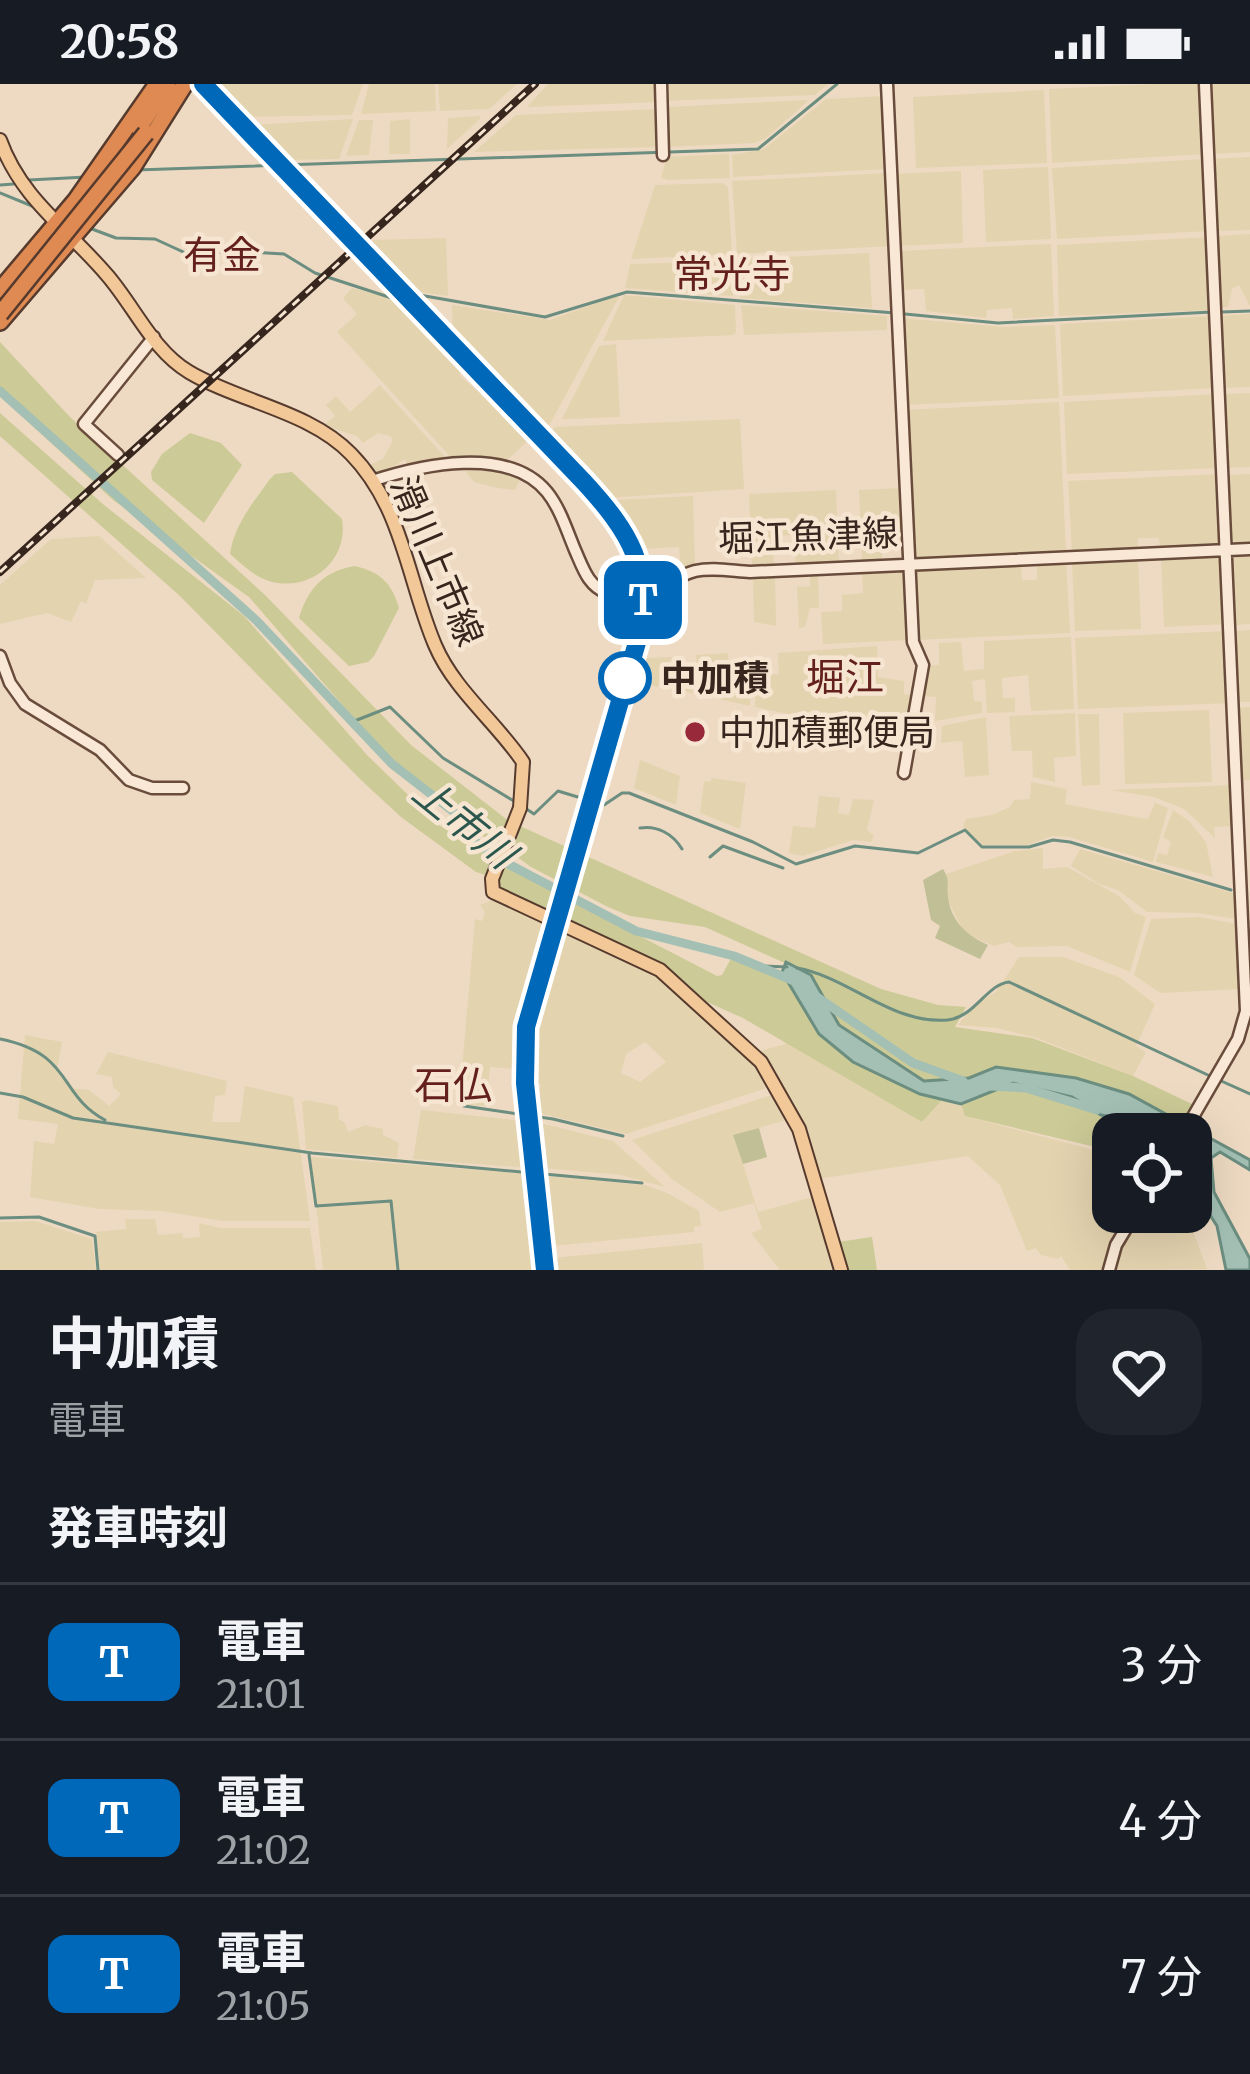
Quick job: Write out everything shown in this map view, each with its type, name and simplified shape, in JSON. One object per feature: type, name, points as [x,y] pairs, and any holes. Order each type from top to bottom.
[{"type":"highway","points":[[0,318],[46,272],[133,167],[157,84]]},
{"type":"highway","points":[[0,318],[143,130],[168,84]]},
{"type":"highway","points":[[0,300],[182,84]]},
{"type":"highway","points":[[0,290],[104,160],[143,130]]},
{"type":"main road","name":"滑川上市線","points":[[0,140],[19,182],[104,271],[173,361],[195,376],[339,443],[372,482],[409,557],[435,645],[495,731],[523,762],[522,798],[492,880],[493,892],[660,970],[761,1062],[799,1129],[842,1270]]},
{"type":"street","points":[[661,84],[663,155]]},
{"type":"street","points":[[887,84],[908,564],[913,642],[922,664],[904,773]]},
{"type":"street","points":[[1195,1113],[1238,1039],[1246,1011],[1205,84]]},
{"type":"street","points":[[118,455],[84,424],[154,337]]},
{"type":"street","name":"堀江魚津線","points":[[372,482],[424,467],[495,466],[525,474],[554,502],[592,584],[616,596],[642,593],[702,569],[750,572],[1250,549]]},
{"type":"street","points":[[0,656],[10,683],[25,704],[100,750],[129,780],[152,788],[183,788]]},
{"type":"street","points":[[1109,1270],[1123,1233]]},
{"type":"shaded area","points":[[215,84],[363,84],[352,115],[245,117]]},
{"type":"shaded area","points":[[369,84],[435,84],[436,111],[361,114]]},
{"type":"shaded area","points":[[438,84],[517,84],[489,109],[440,111]]},
{"type":"shaded area","points":[[548,84],[659,84],[659,102],[527,107]]},
{"type":"shaded area","points":[[664,84],[828,84],[815,95],[665,101]]},
{"type":"shaded area","points":[[1203,84],[1206,154],[1052,163],[1049,89]]},
{"type":"shaded area","points":[[1209,84],[1250,84],[1250,152],[1211,154]]},
{"type":"shaded area","points":[[1044,90],[1047,163],[916,168],[913,97]]},
{"type":"shaded area","points":[[884,96],[887,169],[733,177],[732,155],[764,149],[826,99]]},
{"type":"shaded area","points":[[809,100],[765,139],[754,143],[667,147],[666,107]]},
{"type":"shaded area","points":[[659,109],[660,147],[474,152],[516,115]]},
{"type":"shaded area","points":[[448,118],[480,119],[447,149]]},
{"type":"shaded area","points":[[353,119],[339,159],[283,160],[250,125]]},
{"type":"shaded area","points":[[410,119],[410,154],[389,154],[390,121]]},
{"type":"shaded area","points":[[359,120],[373,120],[369,155],[346,156]]},
{"type":"shaded area","points":[[729,154],[730,178],[661,177],[667,157]]},
{"type":"shaded area","points":[[1250,157],[1250,230],[1215,231],[1211,159]]},
{"type":"shaded area","points":[[1205,159],[1210,231],[1057,239],[1052,168]]},
{"type":"shaded area","points":[[1048,167],[1051,239],[986,242],[983,170]]},
{"type":"shaded area","points":[[961,171],[963,243],[897,246],[893,174]]},
{"type":"shaded area","points":[[888,173],[892,246],[737,254],[732,181]]},
{"type":"shaded area","points":[[722,183],[728,187],[732,254],[631,259],[655,185]]},
{"type":"shaded area","points":[[1250,234],[1250,306],[1239,285],[1232,289],[1228,307],[1219,308],[1216,236]]},
{"type":"shaded area","points":[[1210,237],[1213,310],[1059,316],[1057,245]]},
{"type":"shaded area","points":[[446,238],[448,296],[407,290],[366,247],[373,240]]},
{"type":"shaded area","points":[[1051,244],[1054,316],[1013,319],[1012,308],[987,310],[986,318],[926,311],[924,289],[899,290],[896,251]]},
{"type":"shaded area","points":[[869,253],[872,308],[740,298],[738,259]]},
{"type":"shaded area","points":[[732,261],[733,296],[625,288],[630,264]]},
{"type":"shaded area","points":[[352,288],[405,302],[467,368],[459,375],[476,390],[484,383],[534,435],[505,462],[455,462],[337,332],[357,314],[343,298]]},
{"type":"shaded area","points":[[624,295],[735,305],[736,332],[603,341]]},
{"type":"shaded area","points":[[619,297],[545,433],[453,335],[452,305],[550,320]]},
{"type":"shaded area","points":[[741,305],[887,316],[887,330],[744,335]]},
{"type":"shaded area","points":[[1250,314],[1250,387],[1223,388],[1219,316]]},
{"type":"shaded area","points":[[1213,316],[1217,388],[1063,396],[1060,324]]},
{"type":"shaded area","points":[[900,318],[1004,327],[1055,325],[1059,398],[904,405]]},
{"type":"shaded area","points":[[0,342],[69,416],[265,595],[411,745],[510,822],[500,847],[481,835],[455,802],[409,782],[249,597],[113,500],[13,408],[0,392]]},
{"type":"shaded area","points":[[616,344],[620,417],[562,419],[599,346]]},
{"type":"shaded area","points":[[380,385],[449,461],[408,465],[405,459],[381,475],[371,473],[367,466],[383,459],[393,440],[390,436],[378,433],[363,443],[357,436],[323,425],[335,416],[326,405],[336,396],[350,412]]},
{"type":"shaded area","points":[[1250,393],[1250,467],[1226,468],[1223,394]]},
{"type":"shaded area","points":[[1217,394],[1221,468],[1067,474],[1064,402]]},
{"type":"shaded area","points":[[1059,402],[1066,551],[911,559],[905,410]]},
{"type":"shaded area","points":[[0,413],[104,505],[244,616],[368,756],[439,825],[495,861],[717,976],[734,953],[782,972],[819,1034],[853,1062],[942,1100],[922,1122],[707,1002],[670,972],[537,905],[501,892],[489,876],[476,872],[401,817],[180,596],[0,436]]},
{"type":"shaded area","points":[[740,419],[744,489],[606,498],[549,441],[554,427]]},
{"type":"shaded area","points":[[190,433],[221,443],[242,465],[204,523],[152,480],[151,472],[162,454]]},
{"type":"shaded area","points":[[465,471],[521,477],[515,490],[474,482]]},
{"type":"shaded area","points":[[292,472],[342,519],[343,534],[324,570],[284,584],[258,576],[230,554],[240,524],[270,479]]},
{"type":"shaded area","points":[[1220,474],[1224,539],[1217,546],[1160,548],[1159,538],[1138,538],[1137,551],[1072,553],[1068,481]]},
{"type":"shaded area","points":[[1250,474],[1250,544],[1237,544],[1230,539],[1228,475]]},
{"type":"shaded area","points":[[901,488],[902,539],[882,541],[882,561],[862,561],[859,490]]},
{"type":"shaded area","points":[[836,490],[839,562],[796,565],[793,535],[773,536],[774,566],[752,567],[749,494]]},
{"type":"shaded area","points":[[693,496],[695,566],[681,572],[679,547],[642,549],[612,500]]},
{"type":"shaded area","points":[[99,536],[146,578],[95,580],[86,604],[81,601],[71,622],[47,613],[0,624],[0,585],[51,539]]},
{"type":"shaded area","points":[[1218,553],[1224,559],[1228,624],[1164,627],[1161,556]]},
{"type":"shaded area","points":[[1236,553],[1250,553],[1250,624],[1235,625],[1231,559]]},
{"type":"shaded area","points":[[1138,559],[1141,629],[1075,631],[1072,561]]},
{"type":"shaded area","points":[[1066,560],[1070,633],[915,640],[912,567],[1021,563],[1022,580],[1037,580],[1037,561]]},
{"type":"shaded area","points":[[355,566],[384,580],[399,608],[374,656],[349,666],[299,618],[319,583]]},
{"type":"shaded area","points":[[906,568],[910,640],[823,644],[821,612],[842,611],[842,595],[863,593],[862,570]]},
{"type":"shaded area","points":[[818,571],[819,608],[810,608],[805,627],[799,628],[797,587],[810,586],[810,572]]},
{"type":"shaded area","points":[[775,574],[776,626],[754,622],[753,575]]},
{"type":"shaded area","points":[[1250,630],[1250,702],[1237,702],[1235,631]]},
{"type":"shaded area","points":[[1228,631],[1231,703],[1078,709],[1075,638]]},
{"type":"shaded area","points":[[1071,637],[1074,709],[1031,711],[1028,675],[1002,678],[1003,698],[1015,698],[1015,712],[987,713],[985,679],[972,681],[974,701],[982,702],[982,713],[935,721],[936,697],[921,696],[926,666],[939,665],[939,643],[961,642],[964,671],[984,669],[984,641]]},
{"type":"shaded area","points":[[877,646],[878,677],[904,681],[904,694],[915,696],[906,738],[755,707],[756,674],[779,674],[778,653]]},
{"type":"shaded area","points":[[728,653],[730,679],[750,678],[750,706],[674,689],[682,672],[697,670],[696,655]]},
{"type":"shaded area","points":[[672,657],[658,687],[637,682],[644,658]]},
{"type":"shaded area","points":[[1250,707],[1250,780],[1240,780],[1236,708]]},
{"type":"shaded area","points":[[1209,710],[1212,782],[1125,784],[1123,713]]},
{"type":"shaded area","points":[[1075,713],[1076,756],[1054,758],[1055,782],[1033,777],[1032,751],[1012,751],[1009,716]]},
{"type":"shaded area","points":[[1078,714],[1099,714],[1100,785],[1082,786]]},
{"type":"shaded area","points":[[986,717],[989,775],[965,777],[962,741],[941,743],[942,726]]},
{"type":"shaded area","points":[[640,760],[680,776],[676,805],[634,788]]},
{"type":"shaded area","points":[[704,781],[746,783],[740,829],[700,813]]},
{"type":"shaded area","points":[[1031,782],[1067,789],[1065,804],[1101,811],[1148,819],[1155,803],[1168,808],[1153,862],[1069,837],[1052,836],[1028,845],[983,845],[963,827],[966,819],[992,815],[1014,800],[1030,799]]},
{"type":"shaded area","points":[[1233,785],[1233,826],[1214,827],[1215,838],[1184,809],[1154,797],[1110,790]]},
{"type":"shaded area","points":[[819,796],[840,798],[838,813],[849,815],[853,799],[874,800],[867,830],[874,836],[871,842],[853,840],[803,856],[789,853],[793,826],[815,828]]},
{"type":"shaded area","points":[[1173,810],[1206,842],[1213,877],[1156,862],[1158,853],[1167,855],[1171,842],[1163,837]]},
{"type":"shaded area","points":[[520,826],[881,989],[938,1005],[966,1007],[955,1027],[1032,1038],[1194,1105],[1189,1113],[1166,1113],[1129,1094],[1076,1078],[996,1067],[968,1078],[924,1081],[840,1026],[811,975],[705,927],[630,916],[608,907],[509,851]]},
{"type":"shaded area","points":[[1043,848],[1043,869],[1067,867],[1146,917],[1130,972],[1067,946],[1017,947],[1009,942],[994,946],[964,933],[947,898],[946,874],[1015,851]]},
{"type":"shaded area","points":[[1080,849],[1236,894],[1237,919],[1147,912],[1118,890],[1071,866]]},
{"type":"shaded area","points":[[943,869],[956,920],[988,945],[980,959],[935,938],[940,926],[931,920],[923,880]]},
{"type":"shaded area","points":[[495,899],[543,919],[544,924],[515,1032],[519,1069],[490,1067],[486,1106],[459,1104],[475,919],[482,921],[485,912],[480,905]]},
{"type":"shaded area","points":[[1199,917],[1237,924],[1240,989],[1160,993],[1134,975],[1151,919]]},
{"type":"shaded area","points":[[561,927],[657,972],[753,1056],[773,1086],[626,1134],[535,1112],[533,1090],[539,1092],[541,1084],[532,1082],[531,1049],[538,1001]],"holes":[[[645,1042],[666,1062],[640,1082],[621,1073],[626,1054]]]},
{"type":"shaded area","points":[[1019,957],[1063,957],[1119,977],[1155,1004],[1136,1046],[1146,1052],[1133,1076],[1037,1038],[958,1025],[975,1004],[996,992]]},
{"type":"shaded area","points":[[786,962],[811,975],[839,1025],[924,1081],[969,1078],[996,1067],[1076,1078],[1129,1094],[1164,1113],[1098,1113],[1072,1097],[1013,1083],[961,1104],[920,1094],[853,1062],[819,1034],[782,972]]},
{"type":"shaded area","points":[[25,1035],[62,1042],[57,1071],[70,1088],[89,1090],[109,1106],[121,1094],[113,1087],[112,1077],[96,1074],[108,1052],[227,1081],[225,1095],[215,1096],[212,1122],[240,1122],[245,1086],[293,1097],[310,1221],[223,1221],[30,1197],[34,1141],[54,1144],[58,1124],[18,1119]]},
{"type":"shaded area","points":[[788,1043],[922,1122],[942,1100],[961,1105],[965,1116],[1092,1149],[1092,1233],[1122,1233],[1106,1270],[1070,1270],[1061,1256],[1041,1255],[1036,1248],[1027,1251],[1000,1185],[968,1156],[818,1179],[791,1103],[757,1052]]},
{"type":"shaded area","points":[[1012,1083],[1073,1097],[1098,1113],[1092,1113],[1092,1146],[965,1116],[961,1104]]},
{"type":"shaded area","points":[[778,1093],[790,1119],[734,1135],[758,1212],[816,1196],[839,1270],[780,1270],[751,1233],[762,1229],[754,1203],[720,1212],[672,1179],[632,1140]]},
{"type":"shaded area","points":[[302,1102],[338,1106],[339,1119],[348,1132],[365,1125],[383,1129],[383,1135],[399,1143],[397,1158],[306,1149]]},
{"type":"shaded area","points":[[421,1110],[525,1121],[531,1168],[413,1159]]},
{"type":"shaded area","points":[[536,1122],[613,1141],[665,1187],[621,1175],[542,1168]]},
{"type":"shaded area","points":[[759,1128],[767,1157],[743,1164],[733,1135]]},
{"type":"shaded area","points":[[1212,1139],[1250,1160],[1250,1170],[1220,1152],[1212,1157]]},
{"type":"shaded area","points":[[311,1157],[530,1174],[542,1270],[323,1270]]},
{"type":"shaded area","points":[[1212,1169],[1214,1192],[1250,1259],[1250,1270],[1226,1270],[1212,1218]]},
{"type":"shaded area","points":[[544,1176],[645,1185],[699,1211],[701,1226],[694,1227],[694,1232],[552,1246]]},
{"type":"shaded area","points":[[125,1219],[155,1219],[158,1235],[182,1233],[183,1238],[200,1237],[199,1223],[221,1228],[310,1228],[316,1270],[100,1270],[96,1232],[126,1229]]},
{"type":"shaded area","points":[[35,1221],[92,1239],[96,1270],[0,1270],[0,1222]]},
{"type":"shaded area","points":[[1129,1233],[1194,1233],[1207,1269],[1114,1270]]},
{"type":"shaded area","points":[[872,1237],[877,1270],[845,1270],[838,1242]]},
{"type":"shaded area","points":[[702,1243],[704,1270],[555,1270],[553,1258]]},
{"type":"waterway","points":[[136,170],[758,149],[837,84]]},
{"type":"waterway","points":[[29,180],[86,177]]},
{"type":"waterway","points":[[0,185],[14,184]]},
{"type":"waterway","points":[[0,193],[32,206]]},
{"type":"waterway","points":[[92,229],[116,238],[155,239],[190,255],[284,254],[315,273],[401,301],[408,293],[545,317],[627,292],[895,313]]},
{"type":"waterway","points":[[1222,312],[1250,311]]},
{"type":"waterway","points":[[905,314],[998,323],[1212,312]]},
{"type":"waterway","name":"上市川","points":[[0,391],[257,621],[392,764],[459,816],[467,835],[495,857],[636,931],[734,956],[794,981]]},
{"type":"waterway","points":[[352,722],[390,707],[443,758],[517,803]]},
{"type":"waterway","points":[[525,808],[534,814],[558,791],[604,805],[629,793],[796,864],[855,846],[918,853],[965,830],[982,847],[1029,847],[1053,840],[1231,890]]},
{"type":"waterway","points":[[640,828],[664,832],[682,849]]},
{"type":"waterway","points":[[710,857],[723,846],[783,868]]},
{"type":"waterway","points":[[764,966],[787,967]]},
{"type":"waterway","points":[[797,968],[928,1020],[957,1018],[994,988],[1009,982],[1210,1076]]},
{"type":"waterway","name":"上市川","points":[[817,997],[913,1063],[963,1081]]},
{"type":"waterway","points":[[0,1039],[41,1054],[90,1110],[105,1120]]},
{"type":"waterway","points":[[1219,1080],[1250,1094]]},
{"type":"waterway","name":"上市川","points":[[991,1086],[1026,1088],[1097,1110]]},
{"type":"waterway","points":[[0,1093],[23,1097],[73,1118],[312,1153],[642,1183]]},
{"type":"waterway","points":[[464,1106],[553,1119],[623,1136]]},
{"type":"waterway","points":[[309,1155],[316,1206],[391,1201],[398,1270]]},
{"type":"waterway","points":[[0,1218],[39,1217],[95,1236],[98,1270]]},
{"type":"railway","points":[[203,84],[582,480],[613,516],[634,554],[640,576],[641,628],[527,1027],[525,1083],[545,1270]]},
{"type":"railway","points":[[0,572],[535,84]]},
{"type":"train","name":"T","points":[[203,84],[584,482],[622,526],[638,561],[643,601],[638,639],[526,1027],[525,1083],[545,1270]]},
{"type":"place","name":"中加積","points":[[625,678]]},
{"type":"place","name":"中加積郵便局","points":[[695,732]]},
{"type":"district","name":"有金","points":[[222,255]]},
{"type":"district","name":"常光寺","points":[[732,274]]},
{"type":"district","name":"堀江","points":[[845,677]]},
{"type":"district","name":"石仏","points":[[453,1085]]}]
